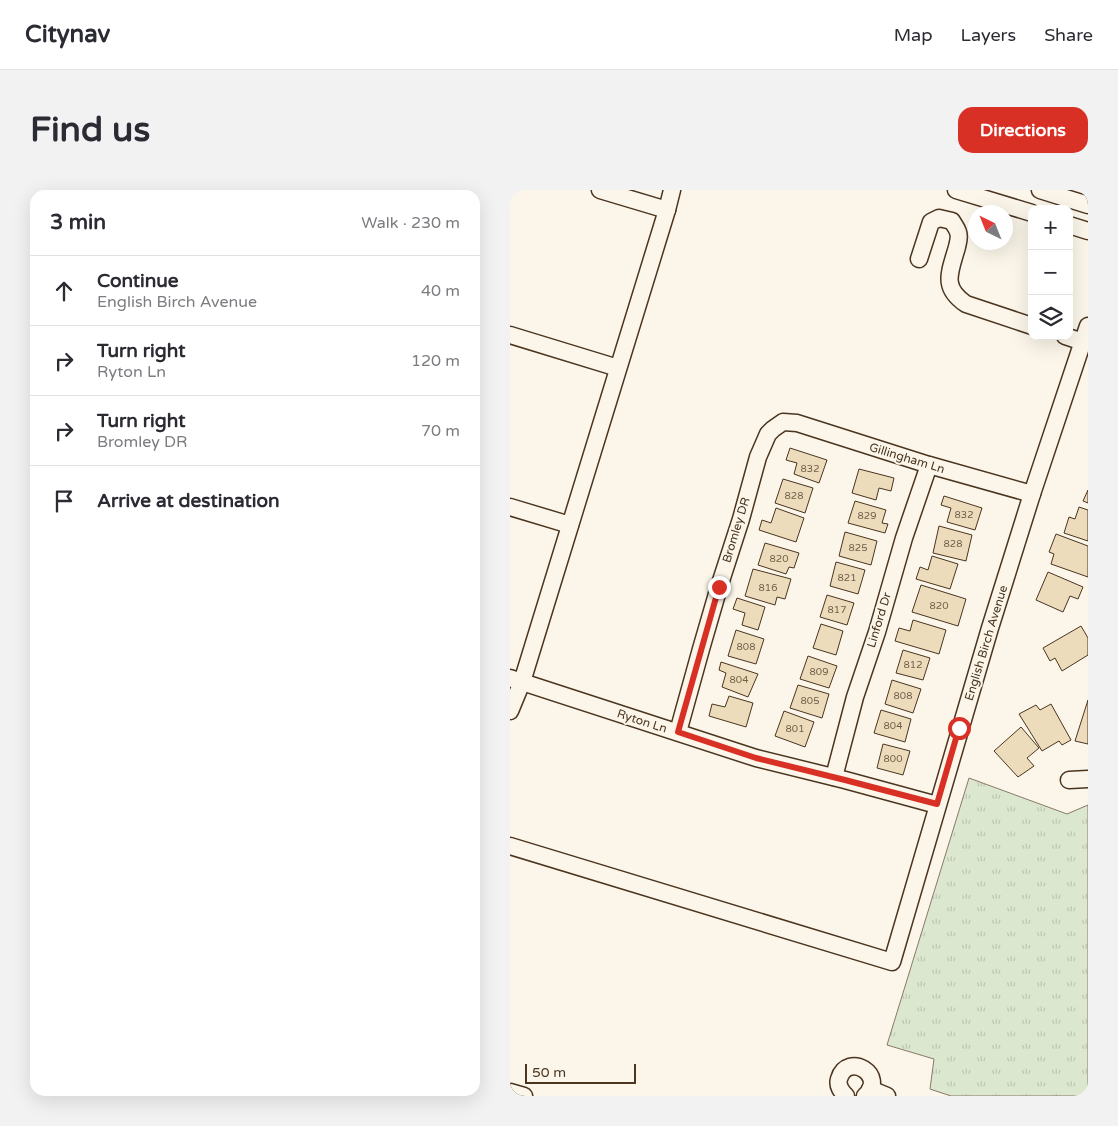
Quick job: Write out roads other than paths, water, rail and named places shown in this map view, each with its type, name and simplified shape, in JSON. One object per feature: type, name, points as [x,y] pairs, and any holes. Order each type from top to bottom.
[{"type":"street","points":[[600,190],[667,210]]},
{"type":"street","points":[[510,711],[516,680],[570,526],[672,190]]},
{"type":"street","points":[[956,190],[1028,212]]},
{"type":"street","points":[[1040,190],[1088,205]]},
{"type":"street","points":[[919,259],[931,222],[939,218],[952,221],[958,230],[959,239],[948,277],[951,290],[957,299],[966,304],[1028,325]]},
{"type":"street","points":[[1073,226],[1088,231]]},
{"type":"street","points":[[1073,335],[1086,334]]},
{"type":"street","name":"English Birch Avenue","points":[[510,846],[892,962],[990,628],[1032,494],[1086,334]]},
{"type":"street","points":[[510,335],[618,368]]},
{"type":"street","name":"Gillingham Ln","points":[[783,422],[797,423],[929,465],[1032,494]]},
{"type":"street","name":"Bromley DR","points":[[678,732],[703,640],[741,519],[758,457],[768,434],[783,422]]},
{"type":"street","name":"Linford Dr","points":[[834,777],[855,697],[877,632],[901,547],[929,465]]},
{"type":"street","points":[[510,507],[570,526]]},
{"type":"street","name":"Ryton Ln","points":[[516,680],[756,758],[937,804]]},
{"type":"street","points":[[1069,780],[1088,779]]},
{"type":"street","points":[[846,1096],[841,1092],[838,1082],[842,1072],[851,1066],[861,1067],[869,1074],[872,1084],[868,1093],[887,1096]]},
{"type":"street","points":[[510,1092],[524,1096]]}]
